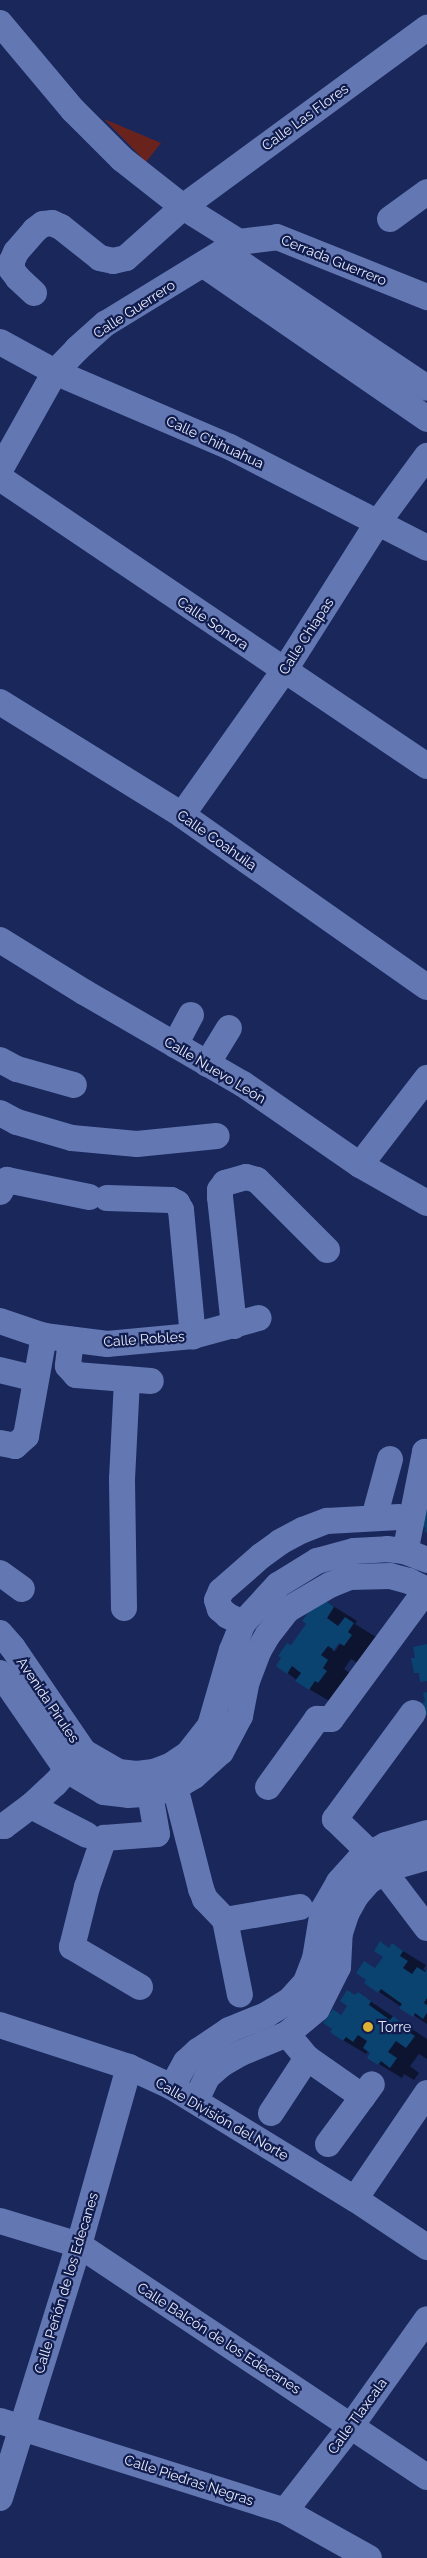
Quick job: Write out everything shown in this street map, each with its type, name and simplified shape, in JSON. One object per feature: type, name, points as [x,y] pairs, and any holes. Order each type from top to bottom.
[{"type":"street","points":[[0,23],[73,110],[122,159],[183,207],[222,253],[427,419]]},
{"type":"street","name":"Calle Las Flores","points":[[34,293],[12,270],[12,261],[22,245],[42,224],[52,223],[61,227],[100,258],[113,261],[126,258],[183,207],[427,28]]},
{"type":"street","points":[[390,219],[427,192]]},
{"type":"street","name":"Cerrada Guerrero","points":[[222,253],[277,237],[427,298]]},
{"type":"street","points":[[222,253],[427,388]]},
{"type":"street","name":"Calle Guerrero","points":[[0,470],[55,372],[76,349],[105,324],[222,253]]},
{"type":"street","name":"Calle Chihuahua","points":[[0,342],[55,372],[210,438],[379,521],[427,548]]},
{"type":"street","name":"Calle Chiapas","points":[[182,815],[284,671],[379,521],[427,456]]},
{"type":"street","name":"Calle Sonora","points":[[0,478],[427,766]]},
{"type":"street","name":"Calle Coahuila","points":[[0,702],[182,815],[427,987]]},
{"type":"street","name":"Calle Nuevo León","points":[[0,940],[243,1084],[360,1164],[427,1203]]},
{"type":"street","points":[[175,1045],[191,1015]]},
{"type":"street","points":[[207,1064],[229,1028]]},
{"type":"street","points":[[0,1060],[17,1069],[74,1085]]},
{"type":"street","points":[[360,1164],[427,1078]]},
{"type":"street","points":[[0,1113],[17,1122],[72,1138],[137,1144],[217,1136]]},
{"type":"street","points":[[234,1326],[220,1198],[220,1190],[226,1183],[246,1177],[257,1180],[327,1250]]},
{"type":"street","points":[[0,1192],[7,1180],[98,1197],[171,1200],[177,1203],[181,1210],[193,1336]]},
{"type":"street","name":"Calle Robles","points":[[0,1321],[44,1336],[107,1344],[193,1336],[259,1318]]},
{"type":"street","points":[[0,1442],[15,1446],[26,1436],[44,1336]]},
{"type":"street","points":[[71,1340],[68,1366],[76,1374],[139,1380],[122,1478],[124,1608]]},
{"type":"street","points":[[0,1370],[36,1379]]},
{"type":"street","points":[[416,1556],[425,1452],[427,1452]]},
{"type":"street","points":[[243,1623],[228,1616],[220,1608],[217,1600],[221,1591],[261,1556],[303,1530],[328,1521],[386,1518],[390,1459]]},
{"type":"street","name":"Avenida Pirules","points":[[164,1782],[210,1726],[232,1650],[243,1623],[278,1585],[317,1560],[354,1551],[386,1549],[416,1556]]},
{"type":"street","points":[[0,1573],[22,1589]]},
{"type":"street","name":"Avenida Pirules","points":[[0,1672],[76,1761],[118,1772],[137,1774],[164,1782],[211,1763],[230,1737],[240,1716],[247,1681],[260,1650],[267,1636],[287,1610],[330,1585],[350,1577],[390,1576],[409,1581],[426,1590]]},
{"type":"street","points":[[268,1788],[317,1719],[331,1719],[426,1590]]},
{"type":"street","name":"Avenida Pirules","points":[[4,1648],[76,1761]]},
{"type":"street","points":[[413,1713],[334,1819],[378,1862],[410,1908],[427,1928]]},
{"type":"street","points":[[0,1826],[4,1826],[30,1806],[76,1761]]},
{"type":"street","points":[[164,1782],[205,1899],[225,1920],[240,1995]]},
{"type":"street","points":[[140,1987],[72,1948],[87,1887],[104,1838],[157,1834],[164,1782]]},
{"type":"street","points":[[30,1806],[86,1835]]},
{"type":"street","points":[[172,2087],[186,2062],[198,2051],[235,2041],[286,2034],[317,2010],[327,1994],[338,1967],[340,1934],[346,1914],[356,1896],[369,1881],[386,1845],[427,1833]]},
{"type":"street","points":[[196,2100],[208,2077],[222,2064],[235,2041],[274,2010],[290,2000],[306,1982],[316,1959],[323,1910],[339,1882],[359,1860],[378,1862],[427,1857]]},
{"type":"street","points":[[225,1920],[300,1907]]},
{"type":"street","name":"Calle División del Norte","points":[[0,2025],[129,2067],[172,2087],[355,2199],[427,2247]]},
{"type":"street","points":[[286,2034],[307,2058],[368,2090],[328,2144]]},
{"type":"street","points":[[271,2113],[307,2058]]},
{"type":"street","name":"Calle Peñón de los Edecanes","points":[[0,2498],[10,2424],[79,2245],[129,2067]]},
{"type":"street","points":[[355,2199],[427,2093]]},
{"type":"street","name":"Calle Balcón de los Edecanes","points":[[0,2221],[79,2245],[427,2477]]},
{"type":"street","name":"Calle Tlaxcala","points":[[285,2511],[352,2426],[427,2319]]},
{"type":"street","name":"Calle Piedras Negras","points":[[10,2424],[285,2511],[336,2550],[369,2558]]},
{"type":"shaded area","points":[[104,119],[161,143],[146,162]]},
{"type":"building","points":[[423,1509],[427,1511],[427,1533],[424,1531],[426,1528],[415,1521]]},
{"type":"building","points":[[323,1599],[334,1607],[327,1618],[338,1626],[345,1617],[354,1623],[348,1632],[352,1635],[344,1646],[339,1643],[334,1650],[328,1646],[321,1655],[328,1660],[323,1668],[327,1671],[318,1683],[315,1681],[309,1690],[295,1681],[301,1673],[292,1666],[287,1674],[276,1666],[281,1658],[278,1656],[287,1643],[291,1645],[306,1624],[302,1621],[312,1607],[315,1609]]},
{"type":"building","points":[[427,1644],[427,1681],[420,1682],[419,1673],[414,1673],[411,1658],[415,1658],[413,1647]]},
{"type":"building","points":[[427,1692],[427,1715],[421,1716],[419,1703],[425,1702],[423,1693]]},
{"type":"building","name":"Torre","points":[[380,1941],[389,1948],[392,1943],[403,1951],[400,1956],[408,1961],[403,1968],[412,1974],[417,1967],[425,1972],[427,1969],[427,1998],[424,2003],[427,2005],[427,2013],[423,2019],[415,2013],[413,2017],[399,2008],[402,2004],[381,1989],[378,1993],[364,1983],[366,1980],[356,1973],[364,1961],[375,1968],[383,1957],[374,1951]]},
{"type":"building","name":"Torre","points":[[347,1990],[355,1995],[358,1992],[371,2001],[369,2005],[390,2020],[393,2016],[407,2026],[404,2029],[415,2036],[406,2048],[396,2041],[388,2052],[397,2058],[390,2068],[381,2061],[378,2065],[367,2058],[370,2053],[363,2048],[367,2041],[358,2035],[353,2042],[346,2037],[343,2041],[330,2032],[332,2029],[323,2023],[333,2009],[341,2015],[347,2006],[340,2001]]},
{"type":"place","name":"Torre","points":[[368,2027]]}]
